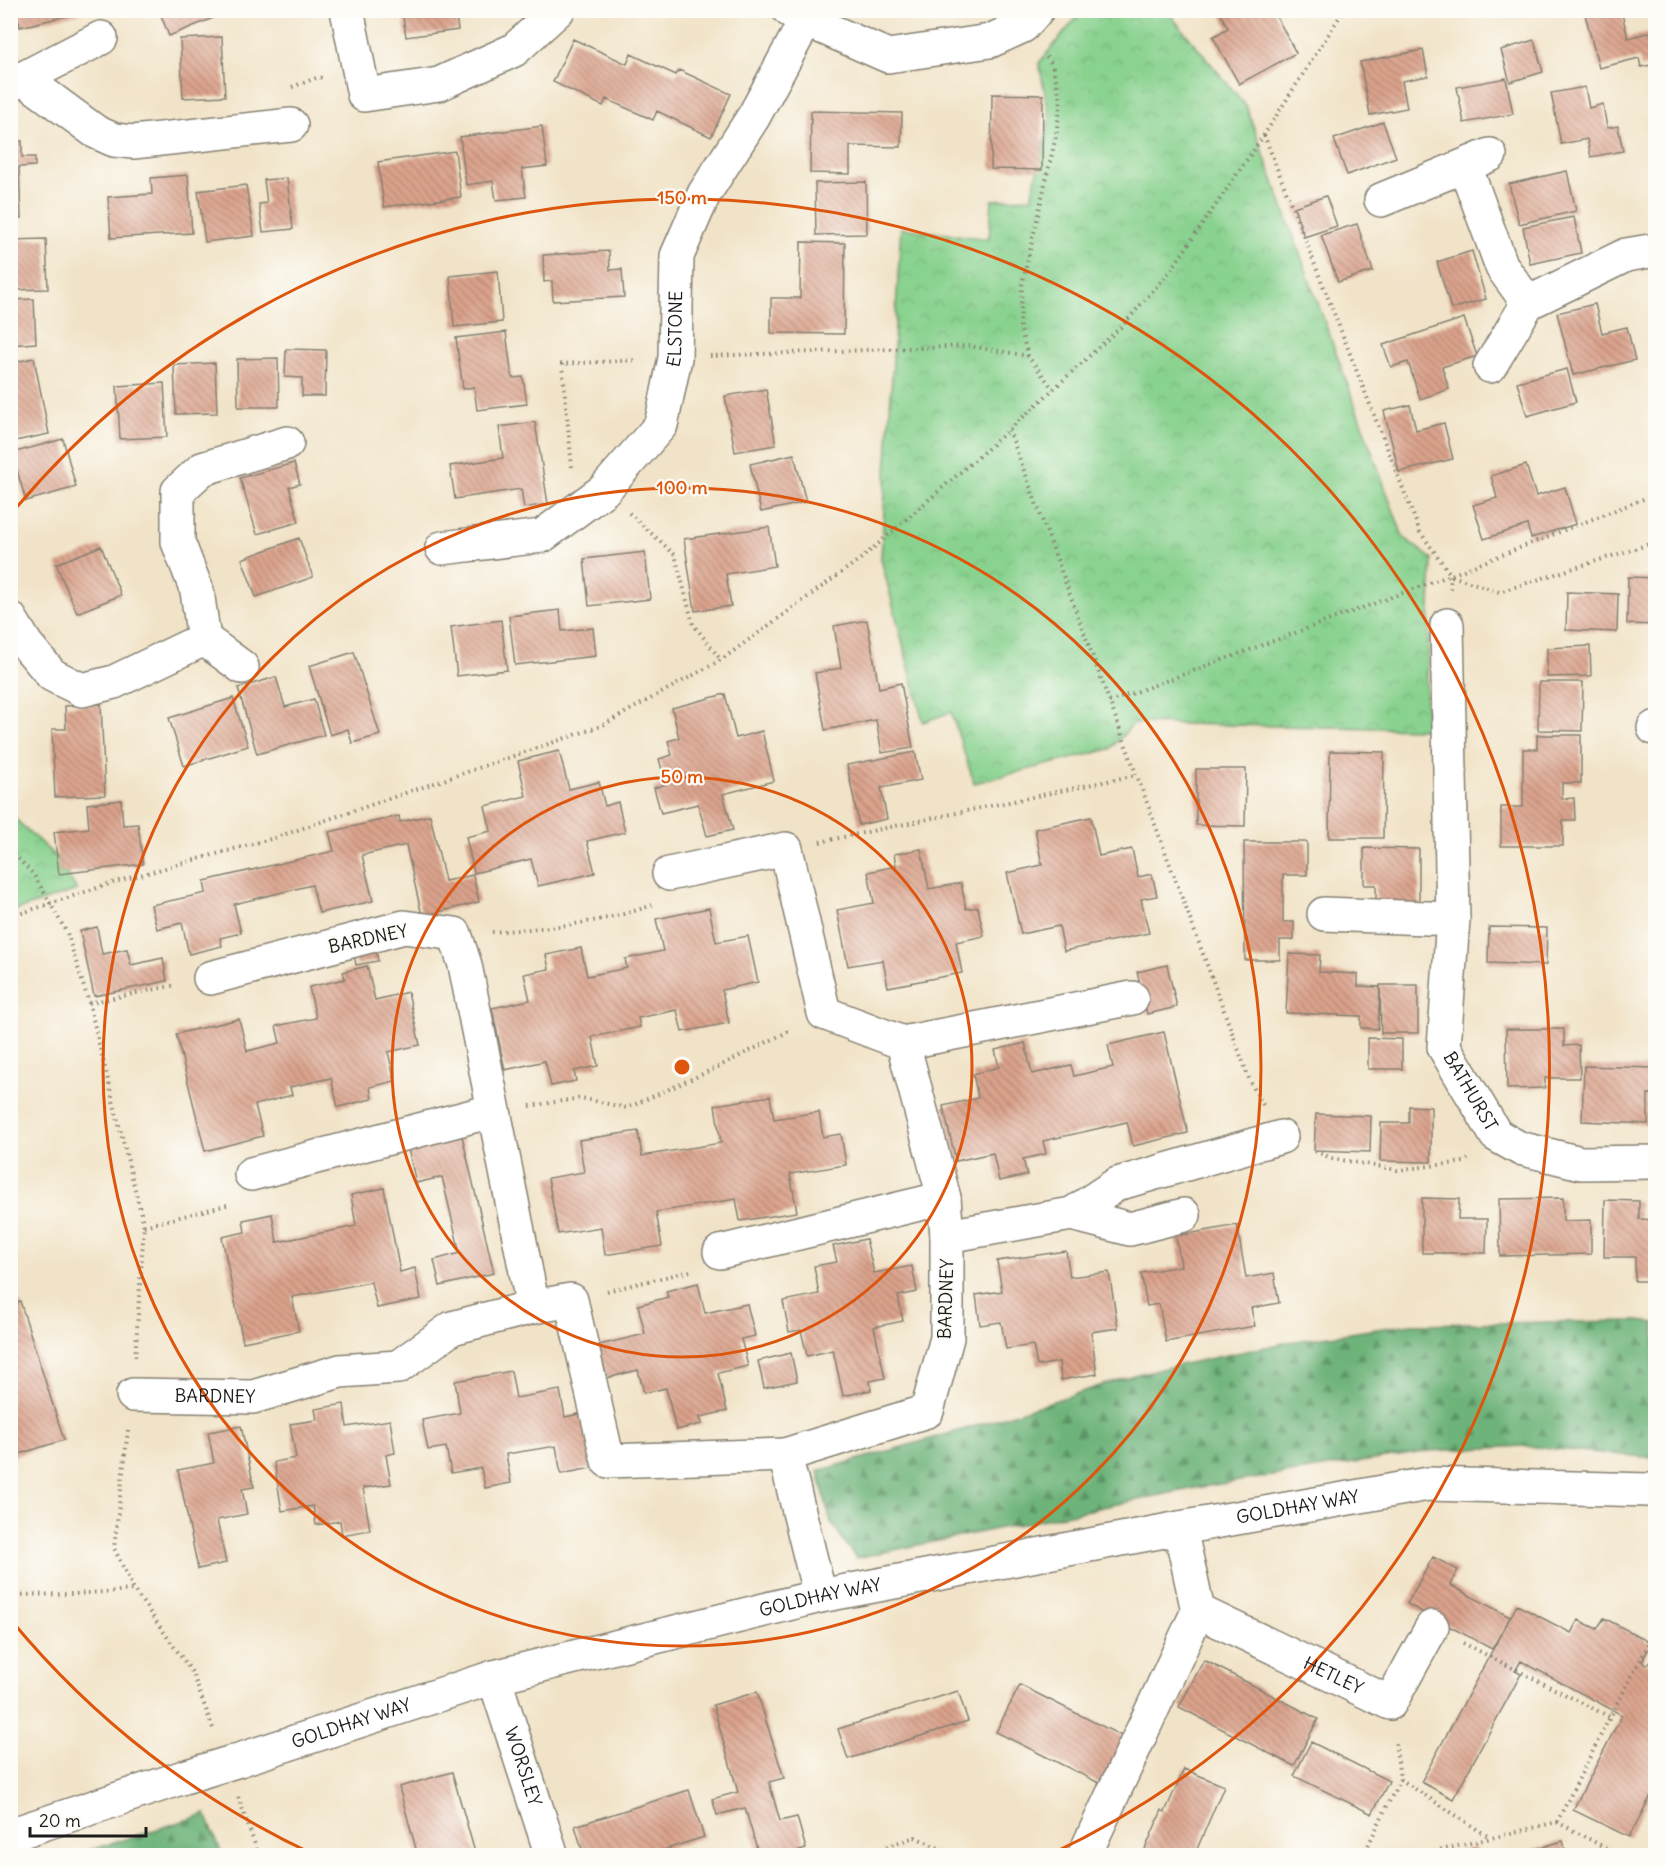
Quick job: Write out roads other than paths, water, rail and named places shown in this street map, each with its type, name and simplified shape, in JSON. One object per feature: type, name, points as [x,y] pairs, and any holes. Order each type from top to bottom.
[{"type":"street","points":[[347,10],[364,95],[439,84],[514,50],[558,10]]},
{"type":"street","points":[[797,15],[888,56],[990,41],[1030,18]]},
{"type":"street","name":"ELSTONE","points":[[442,548],[542,536],[604,490],[661,425],[675,358],[677,256],[704,194],[754,116],[797,15]]},
{"type":"street","points":[[17,82],[101,38]]},
{"type":"street","points":[[17,82],[96,132],[114,140],[133,142],[291,125]]},
{"type":"street","points":[[1381,200],[1478,160],[1502,267],[1528,303]]},
{"type":"street","points":[[1490,366],[1528,303],[1626,255],[1656,250]]},
{"type":"street","points":[[242,667],[204,639],[196,591],[178,542],[178,491],[202,468],[286,443]]},
{"type":"street","points":[[10,618],[26,644],[52,675],[82,690],[114,682],[204,639]]},
{"type":"street","name":"BATHURST","points":[[1447,625],[1453,919],[1444,1047],[1496,1135],[1519,1148],[1581,1163],[1656,1162]]},
{"type":"street","points":[[669,874],[786,849],[824,1013],[903,1043],[1132,998]]},
{"type":"street","points":[[1324,914],[1453,919]]},
{"type":"street","name":"BARDNEY","points":[[210,978],[404,927],[455,934],[465,965],[492,1111]]},
{"type":"street","name":"BARDNEY","points":[[133,1395],[253,1396],[340,1371],[398,1367],[452,1328],[533,1307],[571,1300],[608,1461],[785,1455],[927,1411],[947,1338],[947,1236],[944,1198],[903,1043]]},
{"type":"street","points":[[251,1174],[492,1111],[533,1307]]},
{"type":"street","points":[[947,1236],[1072,1214],[1118,1184],[1281,1137]]},
{"type":"street","points":[[720,1252],[944,1198]]},
{"type":"street","points":[[1072,1214],[1130,1229],[1184,1215]]},
{"type":"street","points":[[785,1455],[820,1596]]},
{"type":"street","name":"GOLDHAY WAY","points":[[10,1835],[494,1677],[820,1596],[1428,1484],[1656,1492]]},
{"type":"street","points":[[1084,1856],[1198,1611],[1180,1528]]},
{"type":"street","name":"HETLEY","points":[[1198,1611],[1390,1703],[1432,1627]]},
{"type":"street","name":"WORSLEY","points":[[494,1677],[552,1856]]}]
